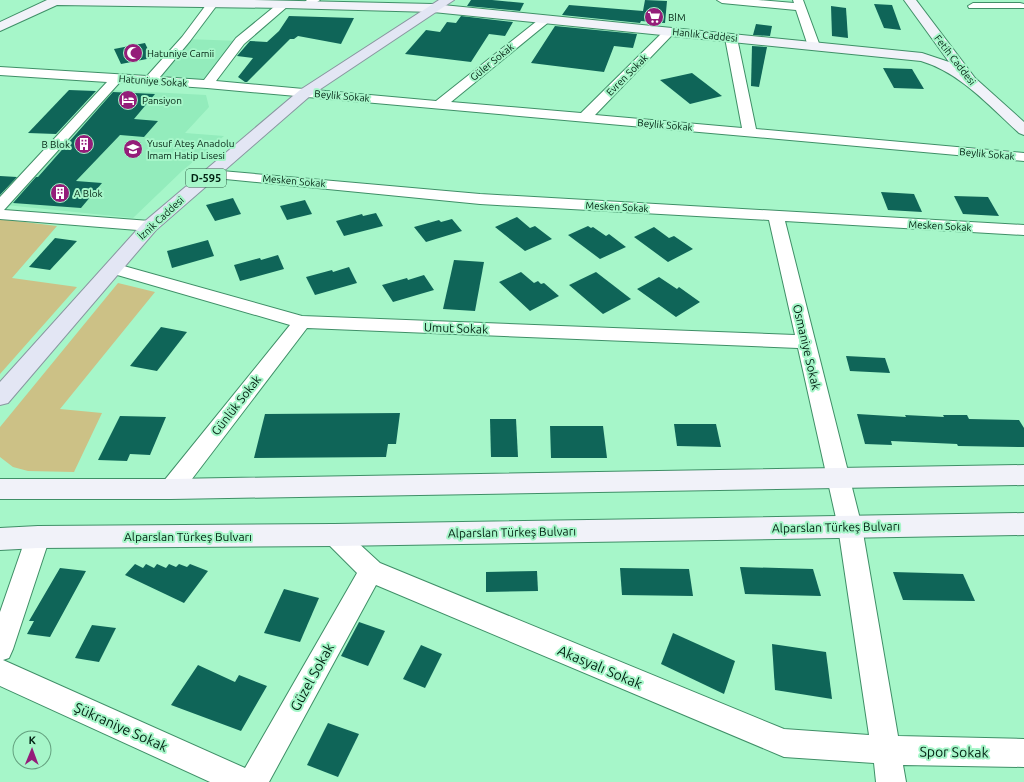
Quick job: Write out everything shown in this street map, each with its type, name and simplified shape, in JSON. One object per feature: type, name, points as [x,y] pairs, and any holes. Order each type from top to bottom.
[{"type":"main road","name":"İznik Caddesi","points":[[0,397],[150,226],[305,93],[433,8],[448,0]]},
{"type":"street","points":[[727,0],[799,4],[814,46]]},
{"type":"street","name":"Fetih Caddesi","points":[[910,0],[970,82],[1024,130]]},
{"type":"street","name":"Hanlık Caddesi","points":[[8,10],[52,2],[214,1],[284,4],[311,2],[433,8],[922,57],[940,62],[970,82]]},
{"type":"street","points":[[151,80],[186,39],[214,1]]},
{"type":"street","points":[[0,27],[52,2]]},
{"type":"street","points":[[207,84],[240,41],[284,4]]},
{"type":"street","points":[[973,6],[1019,5]]},
{"type":"street","name":"Güler Sokak","points":[[439,105],[546,19]]},
{"type":"street","name":"Evren Sokak","points":[[584,118],[670,31]]},
{"type":"street","points":[[731,38],[750,132]]},
{"type":"street","points":[[922,57],[953,60]]},
{"type":"street","name":"Hatuniye Sokak","points":[[3,75],[151,80],[305,93]]},
{"type":"street","points":[[0,206],[117,78]]},
{"type":"street","name":"Beylik Sokak","points":[[305,93],[1024,157]]},
{"type":"street","name":"Mesken Sokak","points":[[210,174],[480,199],[1024,230]]},
{"type":"street","points":[[0,214],[150,226]]},
{"type":"street","name":"Osmaniye Sokak","points":[[776,216],[850,527],[890,782]]},
{"type":"street","name":"Umut Sokak","points":[[113,268],[302,322],[806,342]]},
{"type":"street","name":"Günlük Sokak","points":[[171,489],[302,322]]},
{"type":"street","points":[[0,489],[171,489],[1024,475]]},
{"type":"street","name":"Alparslan Türkeş Bulvarı","points":[[0,539],[38,537],[334,535],[1024,524]]},
{"type":"street","name":"Akasyalı Sokak","points":[[334,535],[371,571],[784,743],[885,750]]},
{"type":"street","points":[[0,649],[38,537]]},
{"type":"street","name":"Güzel Sokak","points":[[253,782],[371,571]]},
{"type":"street","name":"Şükraniye Sokak","points":[[0,672],[243,782]]},
{"type":"street","name":"Spor Sokak","points":[[885,750],[1024,753]]},
{"type":"shaded area","points":[[186,39],[240,41],[207,84],[151,80]]},
{"type":"shaded area","name":"Yusuf Ateş Anadolu İmam Hatip Lisesi","points":[[112,90],[206,95],[209,107],[185,133],[224,136],[182,171],[133,218],[6,205]]},
{"type":"shaded area","points":[[0,219],[57,226],[12,278],[77,287],[0,374]]},
{"type":"shaded area","points":[[118,283],[155,292],[60,409],[102,413],[74,472],[28,471],[13,467],[0,457],[0,427]]},
{"type":"building","points":[[471,0],[524,3],[520,11],[467,6]]},
{"type":"building","points":[[645,0],[667,1],[665,23],[641,21],[640,23],[562,15],[569,5],[643,11]]},
{"type":"building","points":[[874,4],[892,5],[901,30],[884,28]]},
{"type":"building","points":[[831,6],[846,8],[848,38],[832,36]]},
{"type":"building","points":[[289,16],[354,18],[341,44],[298,36],[294,39],[290,39],[247,82],[238,77],[253,58],[237,56],[250,41],[267,42],[279,31]]},
{"type":"building","points":[[461,16],[513,22],[505,36],[489,34],[471,62],[405,54],[426,30],[440,32],[447,22],[456,23]]},
{"type":"building","points":[[756,24],[772,26],[770,36],[753,35]]},
{"type":"building","points":[[555,26],[637,34],[633,48],[614,46],[604,72],[531,63]]},
{"type":"building","name":"Hatuniye Camii","points":[[145,43],[152,58],[121,64],[114,49]]},
{"type":"building","points":[[752,46],[767,47],[759,87],[751,86]]},
{"type":"building","points":[[883,68],[912,69],[924,89],[894,88]]},
{"type":"building","points":[[692,73],[722,96],[690,104],[660,80]]},
{"type":"building","points":[[69,90],[96,91],[56,134],[28,133]]},
{"type":"building","points":[[113,92],[155,94],[134,119],[158,121],[144,137],[120,135],[76,181],[102,183],[81,208],[13,203],[36,177],[38,177]]},
{"type":"building","points":[[0,176],[17,177],[0,195]]},
{"type":"building","points":[[881,192],[914,194],[922,212],[888,210]]},
{"type":"building","points":[[954,196],[988,197],[999,216],[963,214]]},
{"type":"building","points":[[233,198],[241,214],[215,221],[206,205]]},
{"type":"building","points":[[305,200],[312,214],[287,220],[280,206]]},
{"type":"building","points":[[376,213],[383,226],[344,236],[336,221],[362,214],[363,216]]},
{"type":"building","points":[[517,217],[530,228],[535,226],[552,239],[525,251],[495,227]]},
{"type":"building","points":[[452,219],[462,231],[426,242],[414,227],[439,220],[441,222]]},
{"type":"building","points":[[588,226],[591,228],[593,227],[606,236],[609,234],[626,247],[600,259],[568,235]]},
{"type":"building","points":[[654,227],[669,238],[674,236],[693,249],[668,262],[634,237]]},
{"type":"building","points":[[55,238],[77,241],[50,270],[29,267]]},
{"type":"building","points":[[208,240],[214,256],[172,268],[167,251]]},
{"type":"building","points":[[278,255],[284,269],[240,281],[234,265]]},
{"type":"building","points":[[454,260],[484,262],[475,311],[443,309]]},
{"type":"building","points":[[349,267],[357,283],[315,295],[306,277],[332,270],[333,272]]},
{"type":"building","points":[[521,272],[534,283],[538,281],[541,284],[544,283],[559,296],[530,311],[499,282]]},
{"type":"building","points":[[596,272],[631,299],[603,314],[569,285]]},
{"type":"building","points":[[424,275],[434,290],[393,302],[382,285],[407,278],[408,280]]},
{"type":"building","points":[[659,277],[677,289],[679,287],[700,302],[676,317],[637,289]]},
{"type":"building","points":[[161,327],[187,332],[157,371],[130,366]]},
{"type":"building","points":[[846,356],[885,358],[890,373],[850,371]]},
{"type":"building","points":[[400,413],[396,444],[388,444],[386,457],[254,458],[265,414]]},
{"type":"building","points":[[857,414],[906,417],[905,415],[944,417],[943,415],[967,415],[969,419],[1019,420],[1024,428],[1024,447],[958,446],[957,444],[891,441],[892,445],[865,444]]},
{"type":"building","points":[[120,416],[166,417],[150,455],[130,454],[127,461],[98,460]]},
{"type":"building","points":[[490,419],[516,419],[518,457],[491,457]]},
{"type":"building","points":[[674,424],[716,424],[721,447],[677,446]]},
{"type":"building","points":[[550,426],[603,426],[607,458],[551,458]]},
{"type":"building","points":[[135,564],[143,568],[146,564],[154,568],[157,564],[166,568],[169,564],[176,567],[179,564],[187,567],[190,564],[208,571],[184,603],[125,575]]},
{"type":"building","points":[[740,567],[813,569],[821,596],[745,594]]},
{"type":"building","points":[[60,568],[86,571],[50,637],[27,634],[34,621],[29,621]]},
{"type":"building","points":[[620,568],[689,569],[693,596],[622,595]]},
{"type":"building","points":[[537,571],[538,591],[486,592],[486,572]]},
{"type":"building","points":[[893,572],[963,574],[975,601],[903,600]]},
{"type":"building","points":[[284,589],[319,598],[300,642],[264,633]]},
{"type":"building","points":[[359,622],[385,631],[368,666],[341,656]]},
{"type":"building","points":[[92,625],[116,628],[99,662],[75,658]]},
{"type":"building","points":[[673,633],[735,661],[724,694],[661,664]]},
{"type":"building","points":[[772,644],[826,652],[832,699],[775,690]]},
{"type":"building","points":[[421,645],[442,654],[425,688],[403,679]]},
{"type":"building","points":[[198,665],[235,682],[239,675],[267,686],[241,731],[171,705]]},
{"type":"building","points":[[328,723],[359,734],[338,777],[307,765]]},
{"type":"place","name":"BİM","points":[[654,17]]},
{"type":"place","name":"Hatuniye Camii","points":[[133,53]]},
{"type":"place","name":"Pansiyon","points":[[128,100]]},
{"type":"place","name":"B Blok","points":[[84,144]]},
{"type":"place","name":"Yusuf Ateş Anadolu İmam Hatip Lisesi","points":[[133,149]]},
{"type":"place","name":"A Blok","points":[[60,193]]}]
